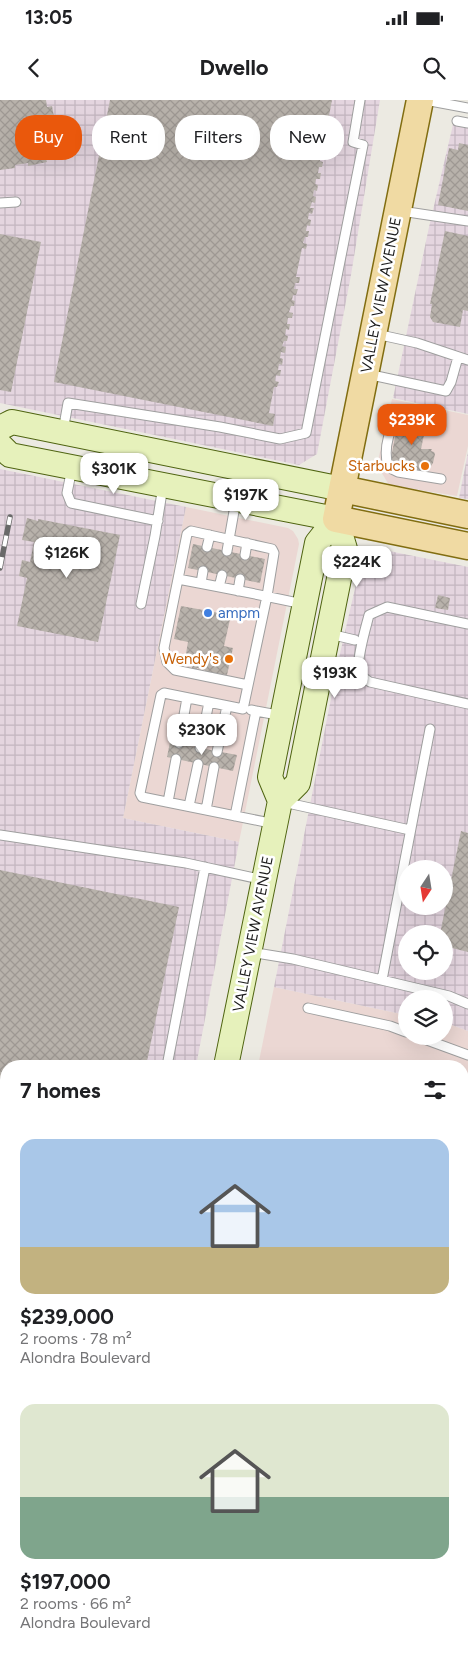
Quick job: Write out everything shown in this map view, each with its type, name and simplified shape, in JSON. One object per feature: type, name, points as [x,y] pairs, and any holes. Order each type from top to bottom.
[{"type":"main road","name":"VALLEY VIEW AVENUE","points":[[280,801],[270,777],[317,543],[336,519],[420,100]]},
{"type":"main road","points":[[0,428],[12,422],[468,515]]},
{"type":"main road","points":[[0,445],[10,455],[468,546]]},
{"type":"main road","name":"VALLEY VIEW AVENUE","points":[[227,1060],[280,801],[298,783],[345,549],[336,519]]},
{"type":"lane","points":[[63,433],[68,403],[220,427],[280,439],[306,433],[363,145],[353,142],[360,100]]},
{"type":"lane","points":[[425,100],[468,108]]},
{"type":"lane","points":[[457,121],[468,123]]},
{"type":"lane","points":[[0,203],[16,202]]},
{"type":"lane","points":[[398,211],[468,221]]},
{"type":"lane","points":[[373,334],[417,343],[468,360]]},
{"type":"lane","points":[[365,373],[446,391],[451,382],[458,357]]},
{"type":"lane","points":[[404,412],[396,419],[390,430],[385,456],[388,467],[398,472],[441,480]]},
{"type":"lane","points":[[72,468],[67,493],[72,503],[158,521]]},
{"type":"lane","points":[[141,604],[163,486]]},
{"type":"lane","points":[[227,551],[236,500]]},
{"type":"lane","points":[[243,709],[267,596],[274,553],[272,549],[191,531],[187,534],[164,648],[167,662],[175,670],[248,685]]},
{"type":"lane","points":[[208,547],[210,535]]},
{"type":"lane","points":[[245,555],[247,544]]},
{"type":"lane","points":[[201,583],[203,571]]},
{"type":"lane","points":[[219,587],[222,575]]},
{"type":"lane","points":[[238,591],[240,578]]},
{"type":"lane","points":[[178,579],[305,604]]},
{"type":"lane","points":[[468,624],[387,607],[369,615],[359,670],[362,677],[370,682],[468,704]]},
{"type":"lane","points":[[334,636],[355,640]]},
{"type":"lane","points":[[275,824],[142,797],[140,793],[161,695],[164,693],[283,716]]},
{"type":"lane","points":[[179,744],[187,698]]},
{"type":"lane","points":[[200,748],[209,702]]},
{"type":"lane","points":[[217,752],[227,706]]},
{"type":"lane","points":[[235,816],[256,711]]},
{"type":"lane","points":[[382,980],[430,729]]},
{"type":"lane","points":[[168,802],[176,759]]},
{"type":"lane","points":[[189,806],[198,764]]},
{"type":"lane","points":[[206,810],[214,767]]},
{"type":"lane","points":[[280,801],[410,830]]},
{"type":"lane","points":[[0,835],[205,867],[264,880]]},
{"type":"lane","points":[[168,1060],[205,867]]},
{"type":"lane","points":[[249,952],[294,959],[449,996],[468,1004]]},
{"type":"lane","points":[[308,1008],[398,1029]]},
{"type":"lane","points":[[441,1045],[468,1055]]},
{"type":"shaded area","points":[[0,100],[380,100],[351,275],[317,454],[299,465],[0,403]]},
{"type":"shaded area","points":[[455,116],[468,119],[468,414],[393,398],[429,227]]},
{"type":"shaded area","points":[[392,399],[468,415],[468,446],[457,496],[389,485],[377,465]]},
{"type":"shaded area","points":[[468,452],[468,499],[459,498]]},
{"type":"shaded area","points":[[0,469],[186,507],[123,818],[239,842],[197,1060],[0,1060]]},
{"type":"shaded area","points":[[186,507],[288,528],[293,531],[299,544],[239,842],[123,818]]},
{"type":"shaded area","points":[[379,549],[468,567],[468,1031],[453,1025],[453,990],[398,990],[398,1013],[274,987],[339,658],[362,558]]},
{"type":"shaded area","points":[[274,987],[398,1013],[398,1045],[453,1045],[453,1025],[468,1031],[468,1060],[259,1060]]},
{"type":"building","points":[[0,100],[46,100],[47,107],[52,106],[54,115],[15,115],[15,160],[46,160],[47,162],[28,166],[28,163],[15,165],[15,168],[0,170]]},
{"type":"building","points":[[110,100],[332,100],[329,115],[270,115],[270,160],[320,160],[323,162],[322,167],[319,167],[320,179],[316,179],[315,184],[318,185],[317,191],[314,190],[313,196],[316,197],[315,203],[312,202],[310,208],[314,208],[312,214],[309,213],[308,219],[311,220],[310,226],[307,225],[308,237],[305,237],[303,243],[307,244],[306,249],[302,248],[296,277],[300,277],[299,283],[295,283],[294,289],[298,289],[296,295],[293,295],[294,306],[291,306],[289,312],[293,313],[292,318],[288,318],[289,330],[286,329],[285,335],[288,336],[287,341],[284,341],[282,346],[286,347],[285,353],[281,352],[280,358],[283,359],[282,365],[279,364],[280,376],[276,375],[275,381],[279,382],[277,387],[274,387],[269,413],[275,414],[273,426],[54,382],[98,160],[165,160],[165,115],[107,115]]},
{"type":"building","points":[[459,143],[468,145],[468,211],[438,205],[449,148],[458,150]]},
{"type":"building","points":[[445,231],[468,236],[468,311],[463,310],[460,327],[433,322],[430,317],[432,304],[430,304]]},
{"type":"building","points":[[0,234],[41,242],[11,392],[0,390]]},
{"type":"building","points":[[403,418],[429,424],[427,436],[424,435],[421,449],[432,449],[431,451],[435,454],[433,463],[429,466],[426,473],[412,470],[412,467],[390,463],[398,424],[402,425]]},
{"type":"building","points":[[27,518],[120,535],[98,642],[17,626],[27,578],[19,576],[22,560],[30,562],[34,542],[22,540]]},
{"type":"building","points":[[193,544],[265,559],[260,583],[188,568]]},
{"type":"building","points":[[438,595],[450,598],[448,610],[435,608]]},
{"type":"building","points":[[181,606],[231,615],[224,646],[233,648],[227,675],[205,672],[205,670],[197,668],[197,670],[192,669],[192,667],[184,665],[188,642],[174,639]]},
{"type":"building","points":[[170,742],[237,755],[233,771],[167,757]]},
{"type":"building","points":[[461,831],[468,833],[468,952],[453,948],[453,925],[442,925],[444,915],[453,915],[453,870]]},
{"type":"building","points":[[0,870],[179,907],[147,1060],[0,1060]]},
{"type":"railway","points":[[0,568],[10,517]]},
{"type":"place","name":"Starbucks","points":[[425,466]]},
{"type":"place","name":"ampm","points":[[208,613]]},
{"type":"place","name":"Wendy's","points":[[229,659]]}]
